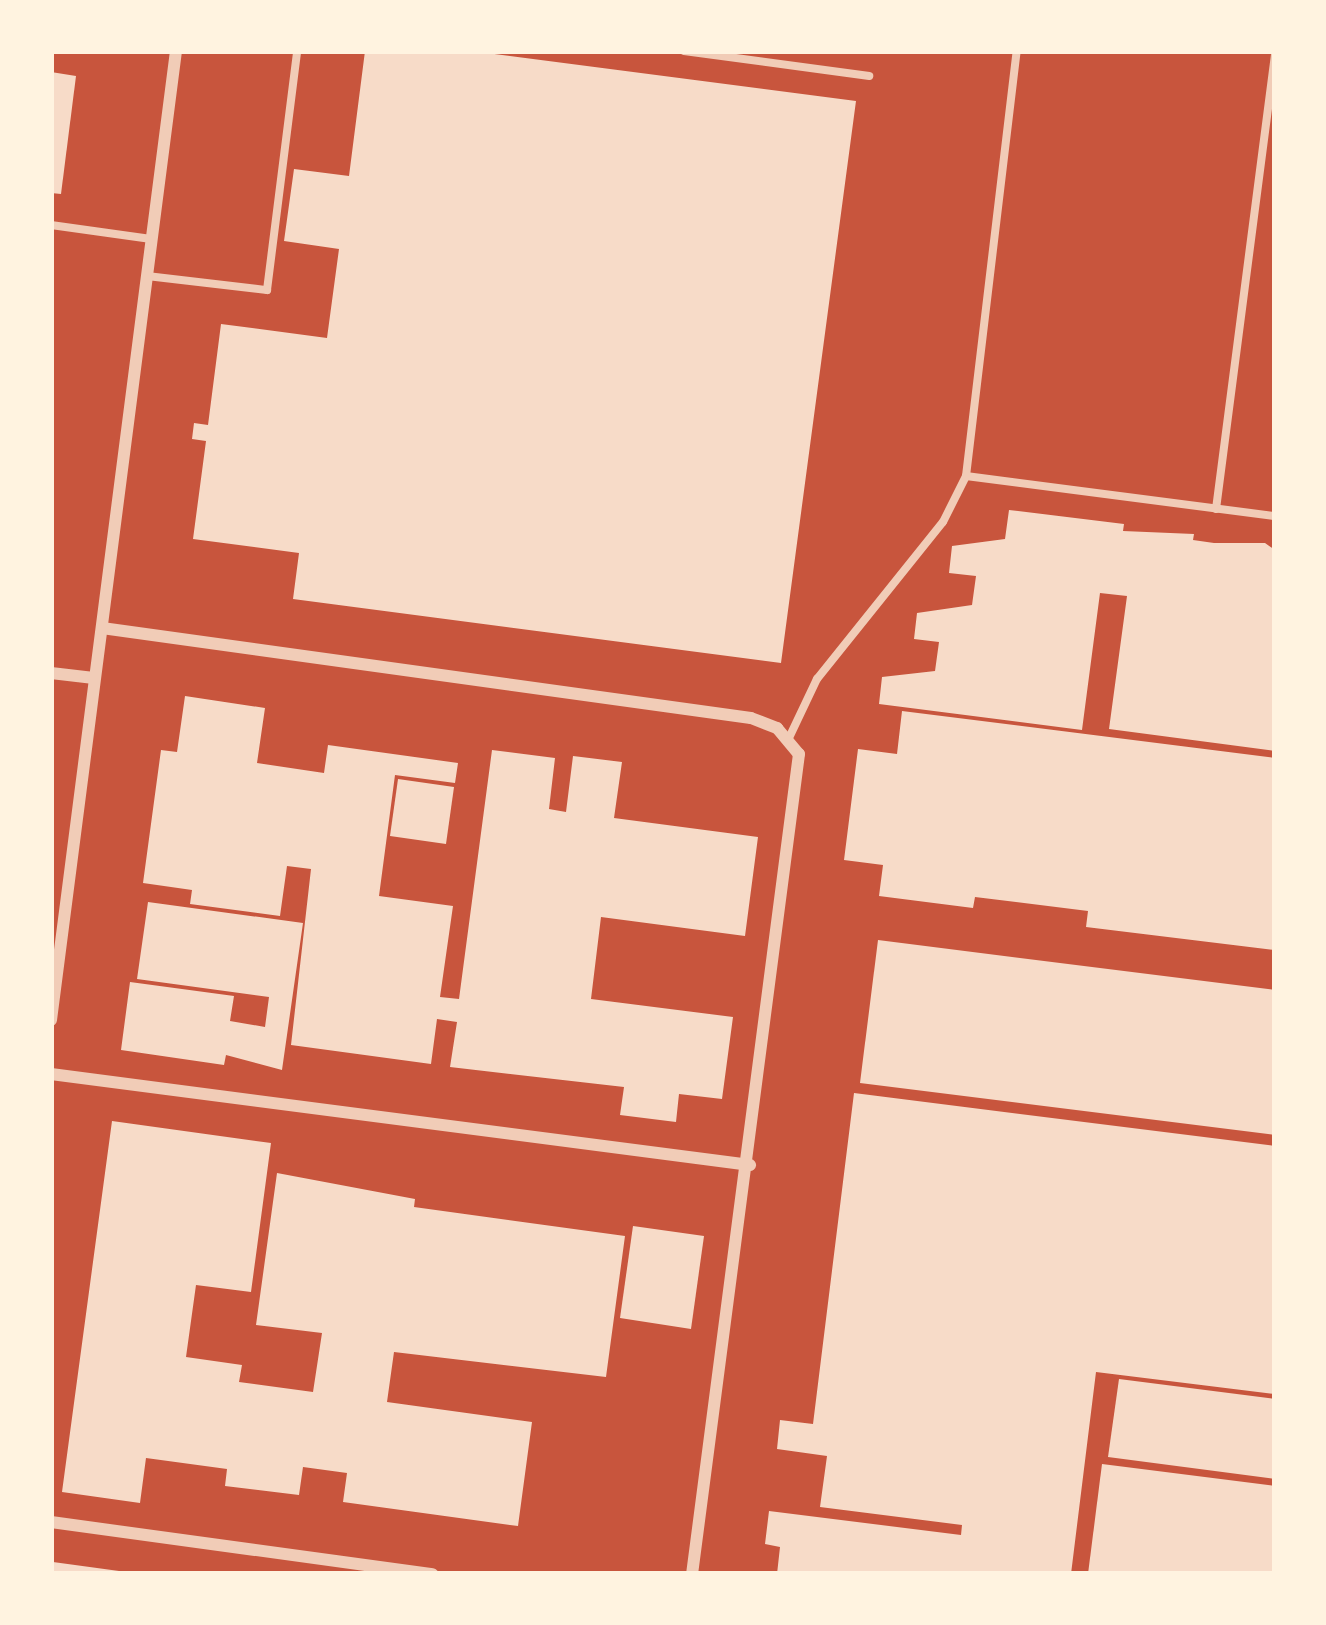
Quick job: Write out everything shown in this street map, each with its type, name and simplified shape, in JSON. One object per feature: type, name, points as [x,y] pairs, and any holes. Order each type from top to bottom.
[{"type":"street","points":[[51,1020],[176,51]]},
{"type":"street","points":[[102,628],[751,718],[788,740],[802,778],[692,1574]]},
{"type":"street","points":[[51,673],[94,678]]},
{"type":"street","points":[[51,1074],[750,1165]]},
{"type":"street","points":[[51,1522],[432,1574]]},
{"type":"lane","points":[[147,276],[268,290],[297,51]]},
{"type":"lane","points":[[684,51],[869,76]]},
{"type":"lane","points":[[788,740],[817,679],[944,522],[966,476],[1017,51]]},
{"type":"lane","points":[[1216,509],[1275,52]]},
{"type":"lane","points":[[51,225],[152,239]]},
{"type":"lane","points":[[966,476],[1275,516]]},
{"type":"building","points":[[365,51],[471,51],[856,101],[781,663],[293,599],[299,553],[193,539],[206,441],[192,439],[194,423],[208,425],[221,324],[327,338],[339,249],[284,241],[294,169],[349,176]]},
{"type":"building","points":[[51,72],[76,76],[61,194],[51,193]]},
{"type":"building","points":[[1009,510],[1124,524],[1123,531],[1194,534],[1193,540],[1214,543],[1265,543],[1275,550],[1275,751],[1109,729],[1127,596],[1100,593],[1082,730],[879,704],[882,677],[935,671],[939,642],[914,639],[917,613],[972,605],[976,576],[949,573],[952,546],[1005,539]]},
{"type":"building","points":[[185,696],[265,708],[257,763],[324,773],[328,745],[458,763],[455,783],[395,775],[379,896],[453,906],[440,997],[459,999],[492,750],[555,758],[549,809],[566,812],[573,756],[622,762],[614,818],[758,837],[745,936],[601,917],[591,999],[733,1017],[722,1099],[679,1094],[676,1122],[620,1115],[624,1087],[450,1067],[457,1022],[437,1019],[431,1064],[291,1045],[311,869],[287,866],[280,916],[190,904],[192,890],[143,883],[161,750],[177,752]]},
{"type":"building","points":[[902,711],[1275,758],[1275,950],[1086,927],[1088,911],[975,897],[973,908],[879,896],[883,865],[844,860],[858,749],[897,754]]},
{"type":"building","points":[[398,779],[454,787],[446,844],[390,836]]},
{"type":"building","points":[[148,902],[303,923],[282,1070],[226,1055],[224,1065],[121,1050],[130,982],[234,996],[230,1021],[265,1027],[269,997],[137,979]]},
{"type":"building","points":[[878,940],[1275,990],[1275,1135],[860,1083]]},
{"type":"building","points":[[854,1093],[1275,1146],[1275,1394],[1096,1372],[1071,1574],[777,1574],[780,1547],[765,1544],[769,1511],[961,1535],[962,1525],[820,1507],[827,1456],[777,1449],[780,1420],[813,1424]]},
{"type":"building","points":[[112,1121],[271,1143],[251,1292],[196,1285],[186,1357],[242,1365],[239,1382],[313,1392],[322,1333],[256,1325],[277,1173],[415,1199],[414,1207],[625,1236],[606,1377],[394,1352],[387,1402],[532,1422],[518,1526],[343,1502],[347,1473],[303,1467],[299,1495],[225,1486],[227,1469],[146,1458],[140,1503],[62,1492]]},
{"type":"building","points":[[633,1226],[704,1236],[691,1329],[620,1318]]},
{"type":"building","points":[[1119,1379],[1275,1399],[1275,1479],[1108,1457]]},
{"type":"building","points":[[1102,1464],[1275,1486],[1275,1574],[1088,1574]]},
{"type":"building","points":[[53,1562],[119,1571],[119,1574],[51,1574]]}]
